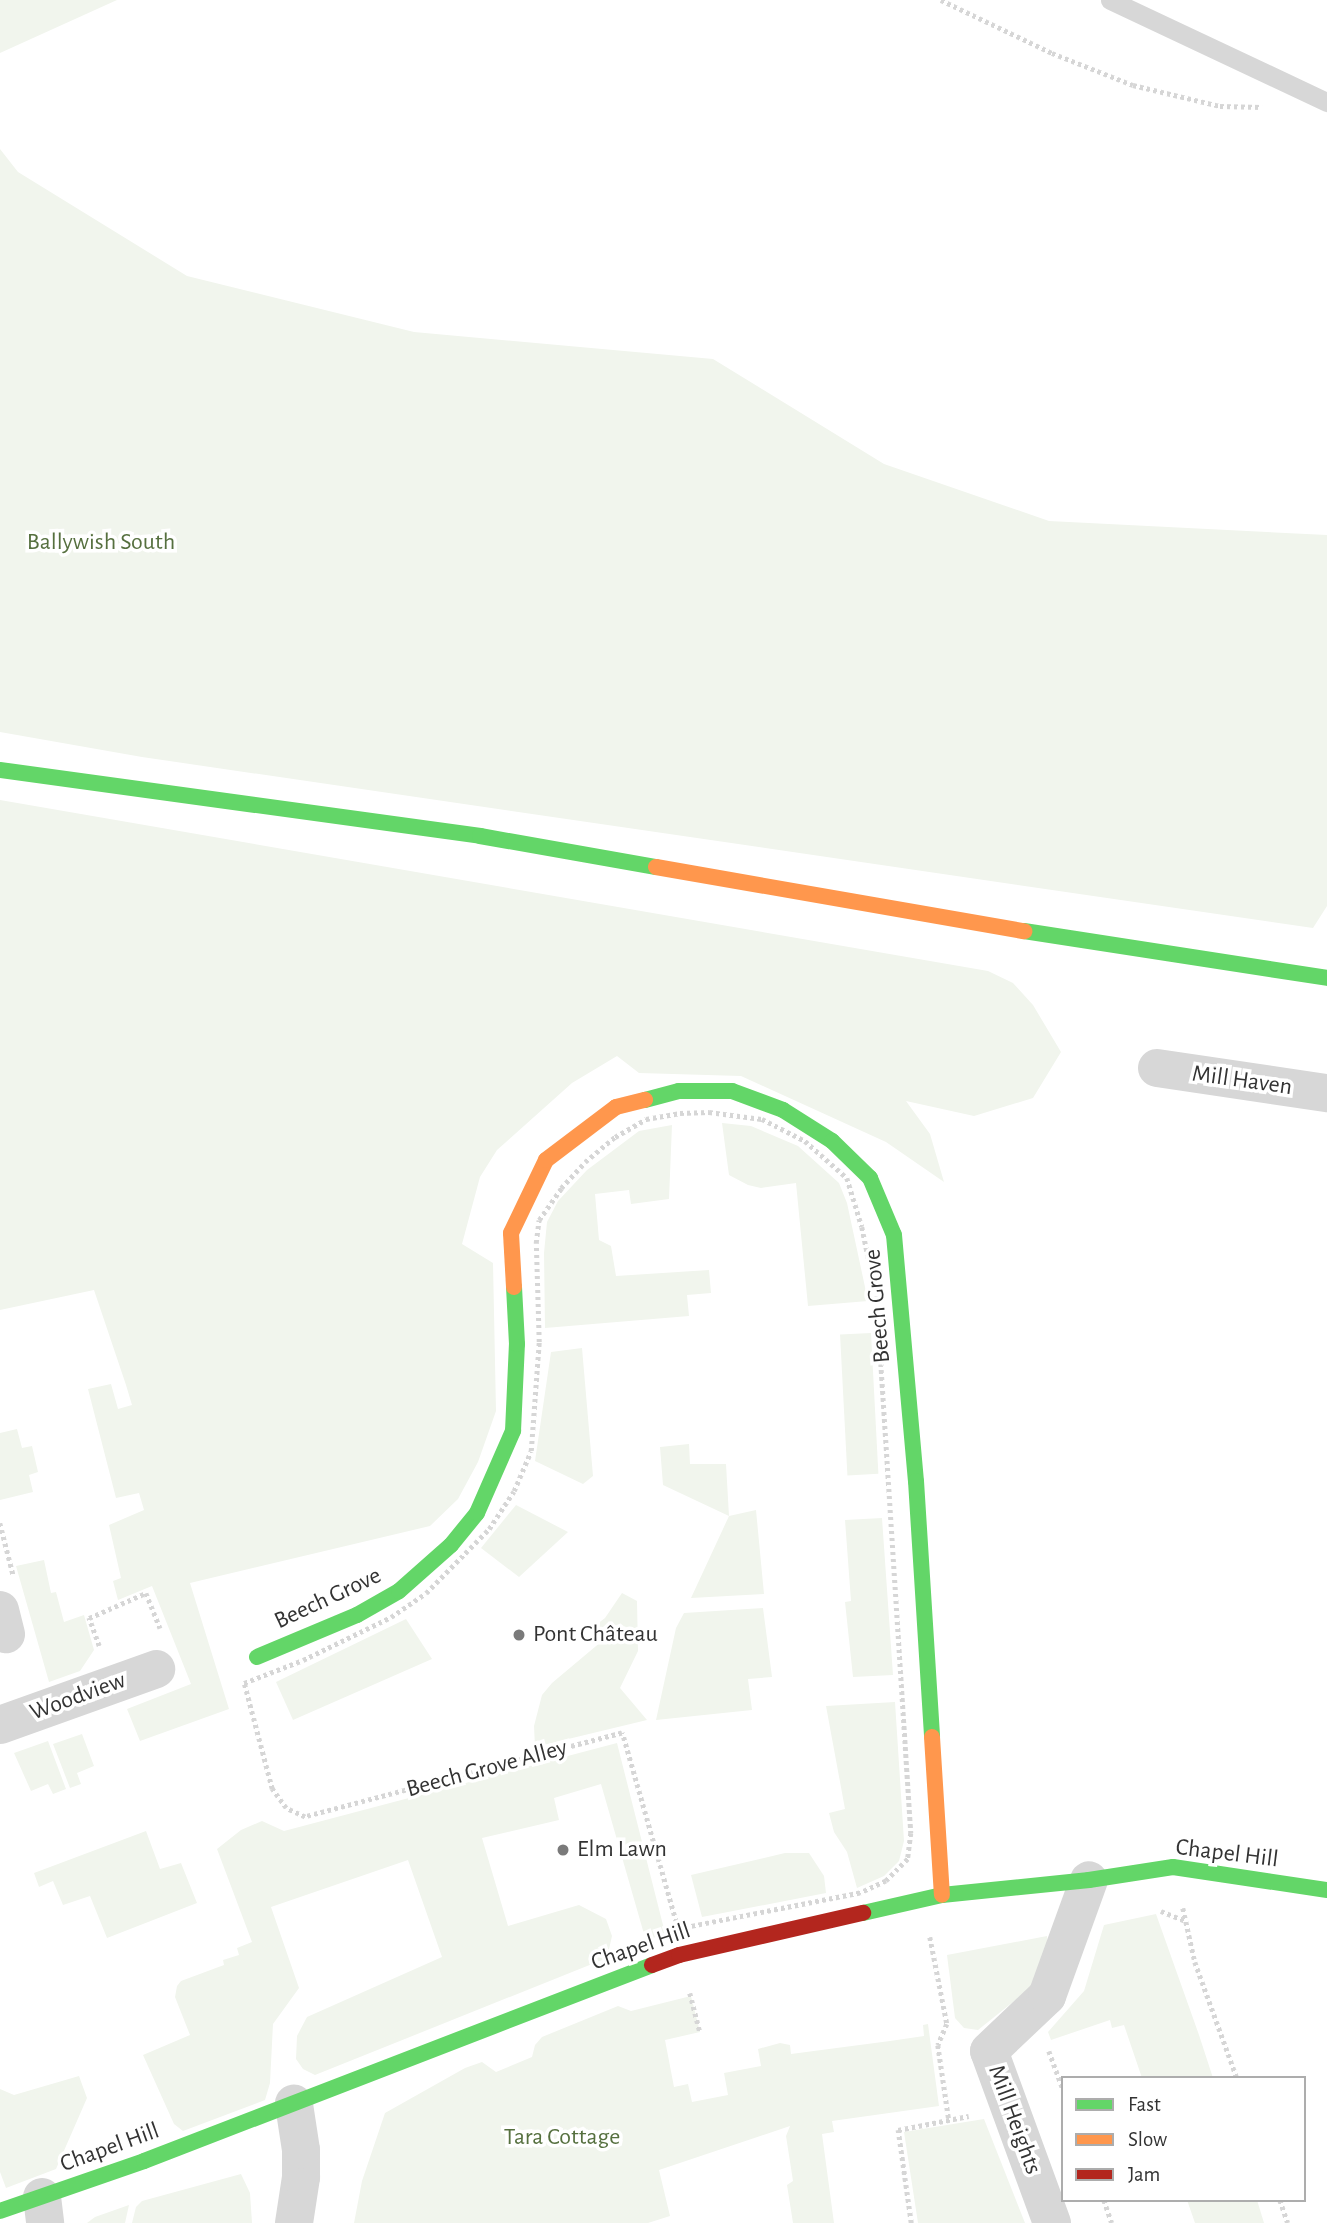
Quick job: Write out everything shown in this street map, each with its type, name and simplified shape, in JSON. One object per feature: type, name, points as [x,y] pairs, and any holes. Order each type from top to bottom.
[{"type":"street","points":[[0,770],[480,836],[936,917],[1327,978]]},
{"type":"street","name":"Mill Haven","points":[[1157,1068],[1327,1093]]},
{"type":"street","name":"Beech Grove","points":[[257,1657],[357,1615],[400,1591],[451,1545],[477,1513],[513,1431],[517,1344],[511,1233],[546,1160],[616,1107],[679,1091],[732,1091],[783,1110],[832,1141],[870,1178],[894,1235],[916,1481],[942,1895]]},
{"type":"street","name":"Woodview","points":[[0,1725],[156,1669]]},
{"type":"street","name":"Chapel Hill","points":[[0,2211],[43,2210],[294,2104],[679,1955],[942,1895],[1089,1880],[1173,1867],[1327,1890]]},
{"type":"street","name":"Mill Heights","points":[[1052,2223],[989,2051],[1047,1996],[1089,1880]]},
{"type":"street","points":[[294,2104],[301,2163],[294,2223]]},
{"type":"lane","points":[[1110,0],[1327,102]]},
{"type":"path","points":[[941,0],[1052,53],[1133,85],[1220,106],[1270,107],[1309,93]]},
{"type":"path","name":"Beech Grove Alley","points":[[709,1112],[762,1119],[805,1140],[847,1178],[862,1227],[877,1300],[911,1820],[908,1859],[886,1881],[860,1893],[678,1928],[622,1733],[305,1817],[286,1808],[272,1789],[244,1683],[303,1660],[391,1617],[426,1593],[489,1529],[514,1491],[531,1451],[538,1362],[536,1243],[539,1220],[561,1188],[585,1162],[615,1137],[646,1119],[680,1113],[709,1112]]},
{"type":"path","points":[[1173,1867],[1195,1962],[1236,2076]]},
{"type":"path","points":[[929,1933],[947,2024],[938,2045],[949,2120]]},
{"type":"path","points":[[689,1989],[701,2032]]},
{"type":"path","points":[[911,2223],[898,2130],[976,2115]]},
{"type":"path","points":[[1105,2202],[1112,2223]]},
{"type":"path","points":[[1281,2202],[1288,2223]]},
{"type":"green space","points":[[0,0],[117,0],[0,53]]},
{"type":"green space","name":"Ballywish South","points":[[0,149],[18,172],[187,276],[414,332],[713,359],[884,464],[1049,521],[1327,535],[1327,906],[1313,928],[142,757],[0,732]]},
{"type":"green space","points":[[0,800],[988,971],[1013,983],[1033,1005],[1061,1052],[1033,1098],[974,1116],[906,1101],[930,1134],[944,1182],[886,1142],[741,1076],[639,1073],[617,1056],[572,1083],[497,1150],[480,1177],[462,1244],[493,1263],[496,1411],[478,1462],[458,1499],[430,1526],[190,1583],[229,1709],[140,1741],[127,1709],[191,1684],[152,1586],[118,1600],[113,1581],[121,1578],[109,1525],[144,1510],[139,1493],[116,1498],[88,1389],[111,1384],[118,1409],[132,1405],[126,1385],[94,1290],[0,1310]]},
{"type":"green space","points":[[722,1123],[751,1126],[798,1146],[839,1183],[847,1203],[868,1301],[808,1306],[796,1183],[761,1188],[748,1185],[729,1175]]},
{"type":"green space","points":[[672,1125],[669,1199],[631,1204],[629,1190],[595,1194],[599,1240],[611,1246],[616,1276],[709,1270],[711,1293],[687,1295],[689,1316],[545,1328],[544,1253],[547,1222],[558,1201],[587,1170],[639,1131]]},
{"type":"green space","points":[[871,1333],[878,1474],[847,1475],[840,1335]]},
{"type":"green space","points":[[582,1348],[593,1476],[583,1484],[535,1461],[551,1352]]},
{"type":"green space","points":[[17,1429],[22,1448],[32,1446],[38,1472],[29,1475],[33,1492],[0,1500],[0,1433]]},
{"type":"green space","points":[[689,1444],[690,1464],[726,1464],[729,1516],[663,1485],[660,1447]]},
{"type":"green space","points":[[516,1505],[568,1532],[519,1577],[481,1548]]},
{"type":"green space","points":[[756,1510],[764,1594],[691,1598],[729,1516]]},
{"type":"green space","points":[[882,1518],[893,1675],[853,1677],[845,1602],[851,1601],[845,1520]]},
{"type":"green space","points":[[44,1560],[51,1593],[56,1592],[64,1622],[84,1615],[94,1650],[80,1671],[49,1682],[16,1566]]},
{"type":"green space","points":[[622,1593],[637,1601],[638,1651],[620,1688],[647,1720],[535,1747],[534,1726],[542,1695],[552,1683],[602,1641],[592,1628],[605,1618]]},
{"type":"green space","points":[[763,1608],[772,1677],[748,1679],[752,1710],[656,1720],[676,1628],[684,1613]]},
{"type":"green space","points":[[406,1619],[432,1659],[293,1720],[276,1682]]},
{"type":"green space","points":[[895,1702],[904,1841],[899,1861],[884,1876],[857,1888],[847,1852],[834,1832],[829,1813],[845,1809],[826,1706]]},
{"type":"green space","points":[[82,1734],[94,1766],[77,1773],[81,1784],[70,1788],[53,1744]]},
{"type":"green space","points":[[48,1741],[66,1789],[53,1794],[48,1784],[31,1791],[14,1753]]},
{"type":"green space","points":[[617,1743],[665,1933],[646,1941],[601,1784],[554,1798],[559,1820],[482,1838],[508,1926],[579,1905],[606,1919],[612,1936],[607,1958],[315,2075],[303,2069],[296,2059],[297,2036],[307,2017],[442,1957],[408,1860],[271,1907],[299,1988],[273,2024],[270,2083],[265,2100],[183,2131],[174,2124],[143,2055],[190,2035],[175,1997],[181,1981],[224,1965],[223,1960],[239,1955],[237,1948],[252,1942],[217,1849],[241,1830],[262,1821],[284,1831]]},
{"type":"green space","points":[[146,1831],[160,1869],[181,1863],[197,1903],[107,1938],[90,1896],[63,1905],[53,1881],[39,1887],[34,1873]]},
{"type":"green space","points":[[785,1853],[809,1853],[824,1876],[826,1893],[702,1917],[691,1875]]},
{"type":"green space","points":[[1156,1914],[1212,2076],[1141,2076],[1124,2025],[1112,2028],[1110,2020],[1051,2040],[1048,2032],[1084,1991],[1104,1925]]},
{"type":"green space","points":[[1047,1936],[1050,1959],[1028,1990],[978,2030],[964,2028],[955,2018],[947,1955]]},
{"type":"green space","name":"Tara Cottage","points":[[691,1996],[700,2032],[665,2040],[674,2087],[688,2084],[692,2102],[728,2095],[724,2073],[761,2066],[758,2049],[780,2043],[790,2045],[791,2054],[924,2036],[923,2025],[928,2024],[939,2106],[832,2121],[834,2132],[822,2134],[834,2223],[793,2223],[787,2185],[793,2181],[786,2136],[790,2126],[659,2170],[670,2216],[648,2223],[354,2223],[362,2181],[385,2113],[465,2068],[482,2062],[496,2072],[532,2057],[535,2045],[542,2037],[618,2006],[631,2011]]},
{"type":"green space","points":[[79,2076],[87,2098],[56,2169],[6,2188],[0,2172],[0,2089],[14,2095]]},
{"type":"green space","points":[[984,2119],[1025,2223],[918,2223],[904,2132]]},
{"type":"green space","points":[[241,2174],[250,2193],[252,2223],[132,2223],[136,2207],[142,2201]]},
{"type":"green space","points":[[1188,2202],[1258,2202],[1264,2223],[1195,2223]]},
{"type":"green space","points":[[129,2205],[125,2223],[87,2223],[95,2217]]},
{"type":"traffic: fast","points":[[0,770],[480,836],[656,867]]},
{"type":"traffic: fast","points":[[1024,931],[1327,978]]},
{"type":"traffic: fast","points":[[645,1100],[679,1091],[732,1091],[783,1110],[832,1141],[870,1178],[894,1235],[916,1481],[932,1737]]},
{"type":"traffic: fast","points":[[257,1657],[357,1615],[399,1591],[451,1545],[477,1513],[513,1431],[517,1344],[514,1287]]},
{"type":"traffic: fast","points":[[863,1913],[942,1895],[1089,1880],[1173,1867],[1327,1890]]},
{"type":"traffic: fast","points":[[0,2211],[144,2161],[652,1965]]},
{"type":"traffic: slow","points":[[656,867],[1024,931]]},
{"type":"traffic: slow","points":[[514,1287],[511,1233],[546,1160],[616,1107],[645,1100]]},
{"type":"traffic: slow","points":[[932,1737],[942,1895]]},
{"type":"traffic: jam","points":[[652,1965],[679,1955],[863,1913]]},
{"type":"place","name":"Pont Château","points":[[519,1635]]},
{"type":"place","name":"Elm Lawn","points":[[563,1850]]}]
